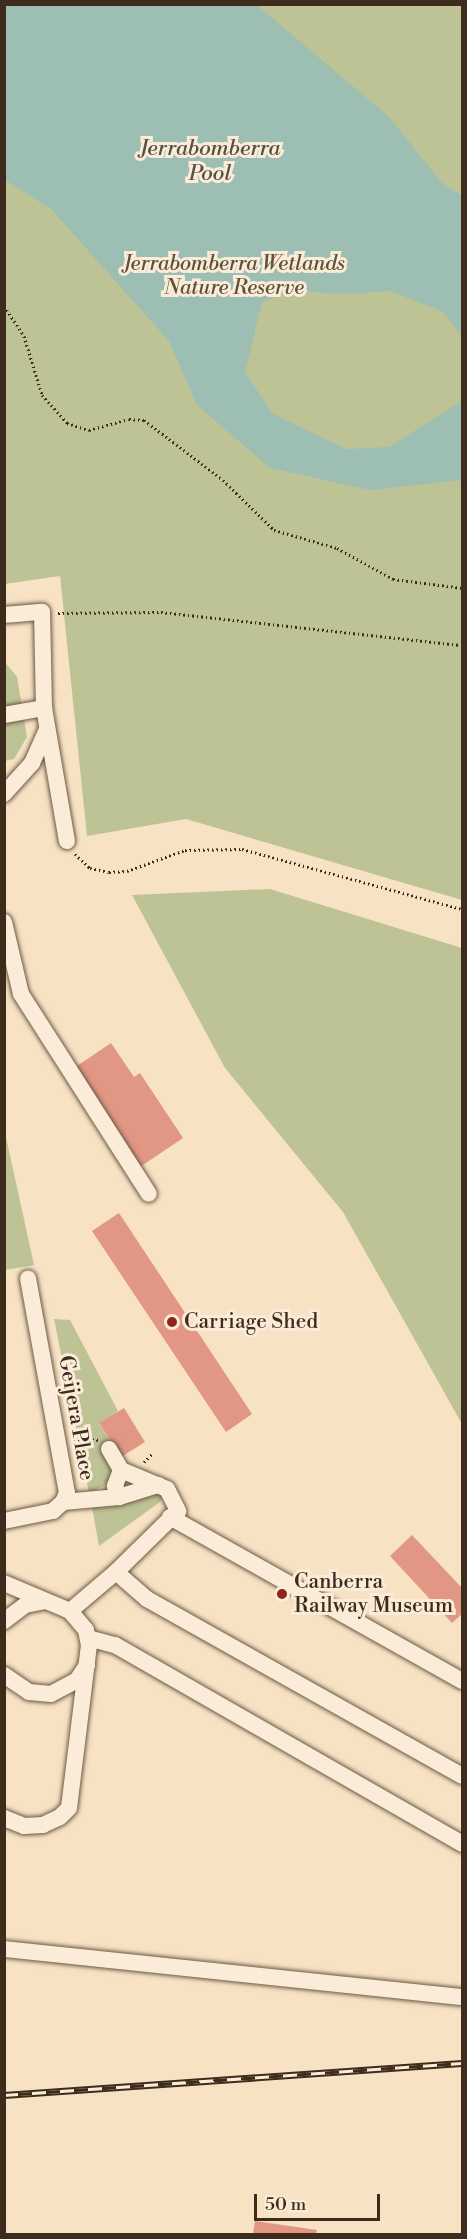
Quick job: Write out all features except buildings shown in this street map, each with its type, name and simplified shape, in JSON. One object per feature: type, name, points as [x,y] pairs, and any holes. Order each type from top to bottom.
[{"type":"street","points":[[4,615],[42,612],[44,708],[67,841]]},
{"type":"street","points":[[4,715],[44,708]]},
{"type":"street","points":[[4,794],[32,763],[47,729]]},
{"type":"street","points":[[4,922],[21,994],[149,1194]]},
{"type":"street","name":"Geijera Place","points":[[4,1521],[52,1511],[63,1502],[67,1489],[28,1280]]},
{"type":"street","points":[[107,1444],[121,1470],[167,1489],[174,1514],[462,1681]]},
{"type":"street","points":[[119,1497],[115,1486],[121,1470]]},
{"type":"street","points":[[63,1502],[119,1497],[158,1485]]},
{"type":"street","points":[[70,1611],[116,1572],[174,1514],[193,1502]]},
{"type":"street","points":[[116,1572],[147,1599],[462,1776]]},
{"type":"street","points":[[4,1583],[70,1611],[81,1622],[88,1638],[88,1661],[72,1802],[65,1813],[52,1822],[24,1826],[4,1824]]},
{"type":"street","points":[[4,1621],[31,1602],[52,1602]]},
{"type":"street","points":[[88,1638],[115,1645],[462,1844]]},
{"type":"street","points":[[4,1675],[22,1689],[51,1694],[77,1680],[88,1661]]},
{"type":"street","points":[[4,1818],[24,1826]]},
{"type":"street","points":[[4,1949],[462,1997]]},
{"type":"path","points":[[4,306],[24,336],[32,371],[49,403],[62,417],[89,430],[129,419],[144,420],[156,425],[194,461],[223,480],[274,530],[338,548],[393,579],[462,588]]},
{"type":"path","points":[[42,612],[177,613],[462,645]]},
{"type":"path","points":[[67,841],[90,868],[110,872],[127,871],[185,849],[242,849],[462,909]]},
{"type":"path","points":[[58,1441],[107,1444]]},
{"type":"green space","name":"Jerrabomberra Wetlands Nature Reserve","points":[[4,5],[462,5],[462,900],[186,819],[87,836],[60,576],[5,584]]},
{"type":"green space","points":[[4,661],[17,677],[27,737],[14,759],[5,761]]},
{"type":"green space","points":[[270,889],[462,948],[462,1424],[343,1212],[225,1068],[132,895]]},
{"type":"green space","points":[[4,1128],[34,1265],[5,1270],[4,1270]]},
{"type":"green space","points":[[54,1319],[70,1320],[118,1411],[99,1424],[114,1446],[110,1483],[89,1493]]},
{"type":"green space","points":[[157,1490],[163,1494],[160,1502],[99,1546],[92,1507]]},
{"type":"water","name":"Jerrabomberra Pool","points":[[4,5],[257,5],[389,117],[442,183],[462,196],[462,336],[442,311],[390,291],[350,294],[293,291],[262,302],[245,372],[273,414],[346,449],[389,447],[462,401],[462,480],[370,490],[270,468],[197,405],[169,341],[51,209],[5,180]]},
{"type":"railway","points":[[4,2095],[462,2063]]},
{"type":"place","name":"Carriage Shed","points":[[172,1322]]},
{"type":"place","name":"Canberra Railway Museum","points":[[282,1594]]}]
